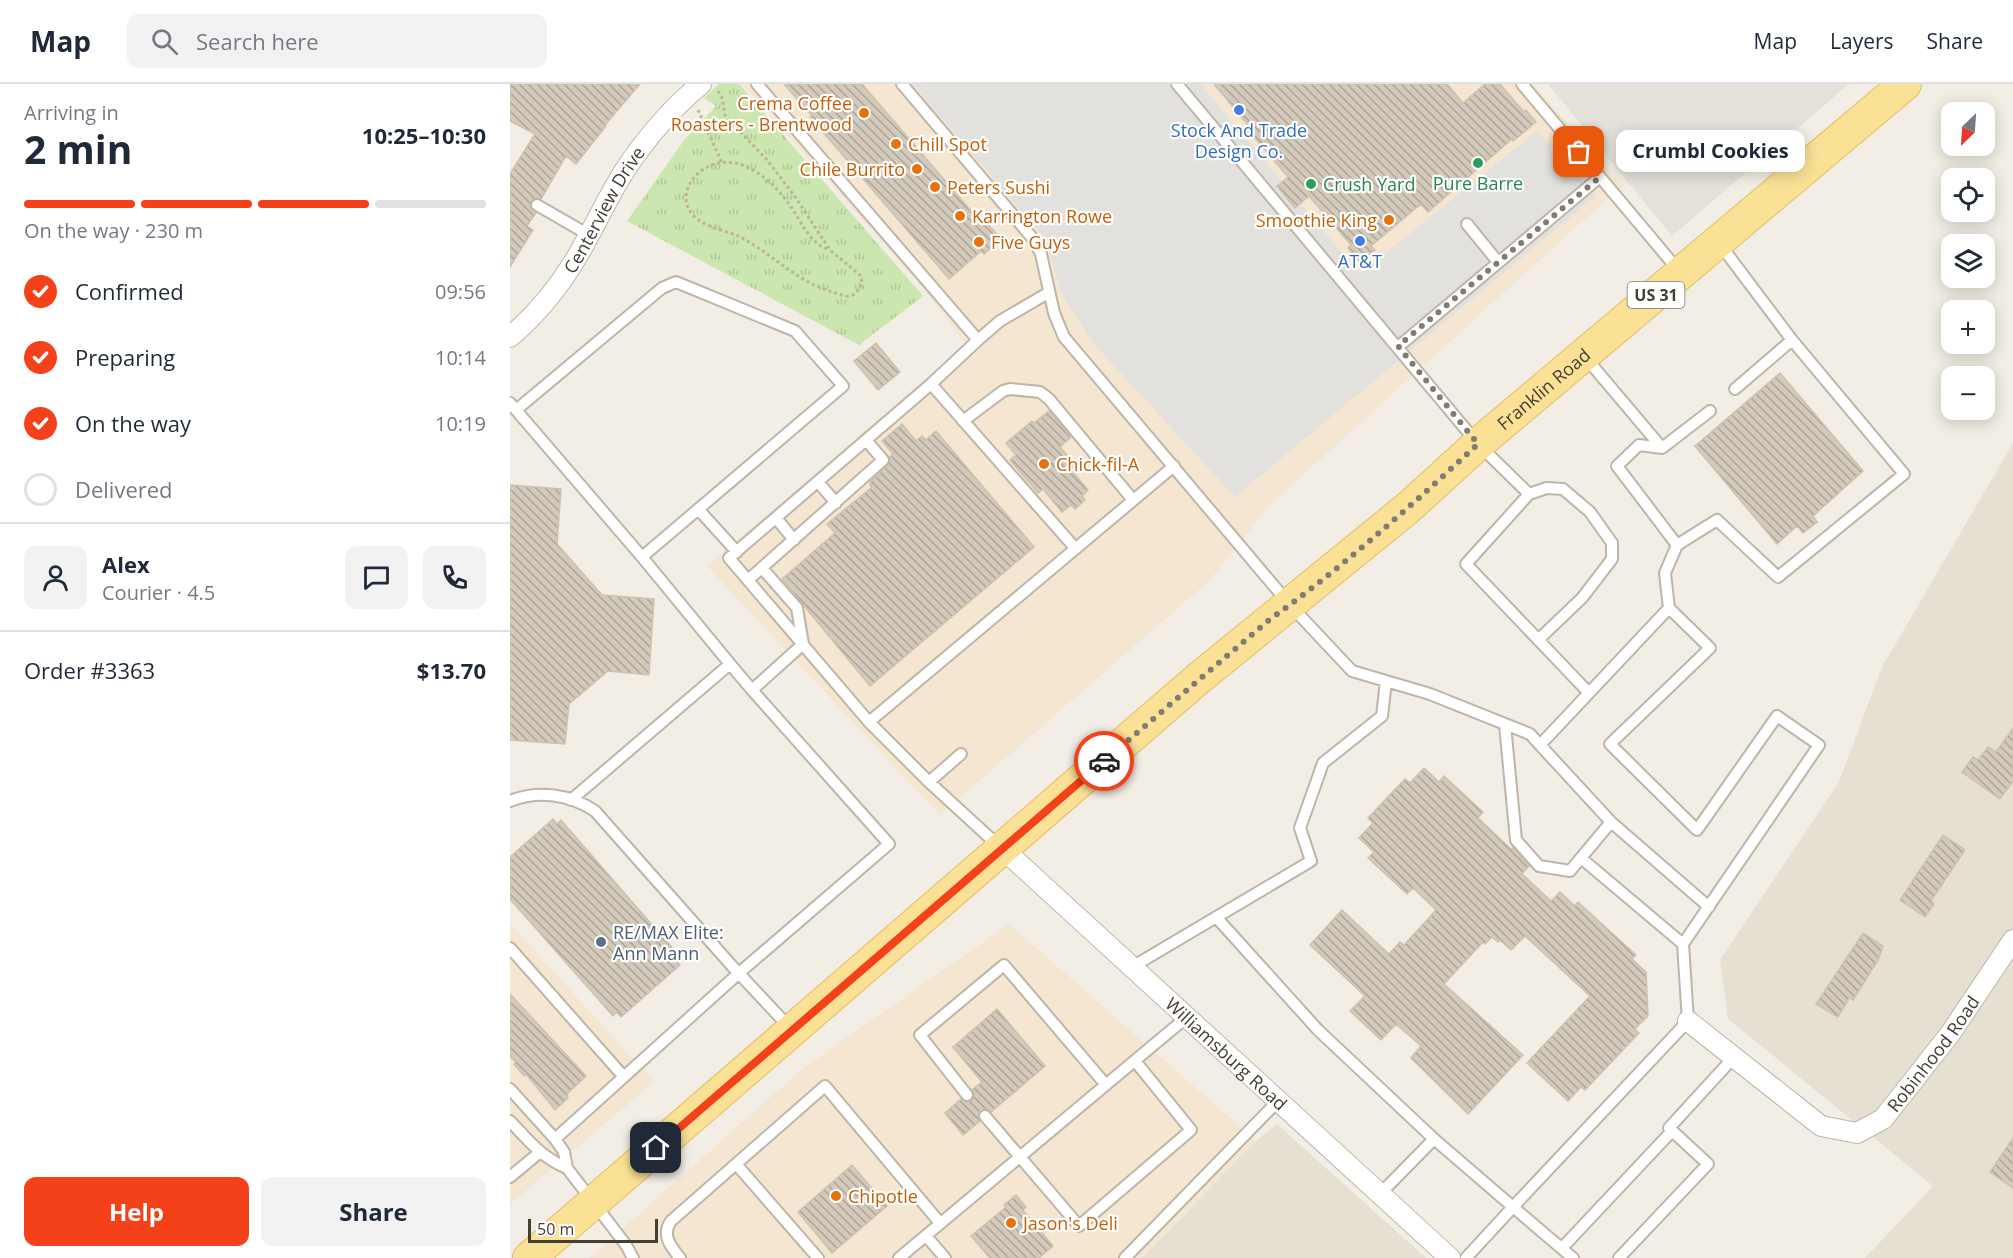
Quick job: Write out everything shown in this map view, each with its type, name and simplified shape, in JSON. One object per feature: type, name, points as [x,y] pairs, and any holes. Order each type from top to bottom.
[{"type":"main road","name":"Franklin Road","points":[[529,1258],[1199,678],[1409,507],[1478,444],[1905,84]]},
{"type":"street","name":"Centerview Drive","points":[[510,337],[546,301],[569,270],[618,181],[635,155],[664,118],[696,88]]},
{"type":"street","name":"Williamsburg Road","points":[[1003,849],[1380,1194],[1444,1256]]},
{"type":"street","name":"Robinhood Road","points":[[1688,1021],[1821,1126],[1857,1133],[1882,1119],[1950,1034],[2013,940]]},
{"type":"lane","points":[[757,84],[978,340]]},
{"type":"lane","points":[[902,84],[1034,240],[1041,254],[1048,293],[1064,337],[1290,605],[1352,671],[1430,694],[1530,735],[1611,822],[1709,907]]},
{"type":"lane","points":[[1177,84],[1478,444],[1529,494]]},
{"type":"lane","points":[[1522,84],[1681,274]]},
{"type":"lane","points":[[1398,346],[1600,177]]},
{"type":"lane","points":[[537,205],[589,235]]},
{"type":"lane","points":[[1467,225],[1498,262]]},
{"type":"lane","points":[[1466,1258],[1688,1021],[1683,944],[1819,745],[1777,716],[1697,830],[1610,744],[1710,648],[1669,608],[1665,573],[1677,545],[1717,520],[1778,577],[1904,474],[1792,340],[1718,242]]},
{"type":"lane","points":[[555,1139],[889,844],[752,690],[513,407],[662,288],[676,282],[795,331],[843,386],[642,557]]},
{"type":"lane","points":[[1003,849],[929,782],[869,722],[729,558],[931,384],[1000,321],[1048,293]]},
{"type":"lane","points":[[1735,389],[1792,340]]},
{"type":"lane","points":[[1583,356],[1662,448]]},
{"type":"lane","points":[[931,384],[1075,548]]},
{"type":"lane","points":[[963,421],[1003,391],[1010,389],[1040,392],[1049,399],[1132,500]]},
{"type":"lane","points":[[1677,545],[1617,466],[1639,445],[1662,448],[1710,411]]},
{"type":"lane","points":[[748,580],[883,460],[866,440]]},
{"type":"lane","points":[[869,722],[1174,466]]},
{"type":"lane","points":[[818,482],[836,503]]},
{"type":"lane","points":[[1538,640],[1582,598],[1612,559],[1612,543],[1590,512],[1563,489],[1547,488],[1529,494],[1466,564],[1538,640],[1589,693]]},
{"type":"lane","points":[[698,509],[737,552]]},
{"type":"lane","points":[[776,519],[794,540]]},
{"type":"lane","points":[[762,568],[796,608],[803,644]]},
{"type":"lane","points":[[1540,745],[1669,608]]},
{"type":"lane","points":[[752,690],[803,644]]},
{"type":"lane","points":[[572,800],[730,664]]},
{"type":"lane","points":[[1132,967],[1311,861],[1300,828],[1323,763],[1382,716],[1386,681]]},
{"type":"lane","points":[[1505,724],[1516,840],[1539,866],[1570,871],[1611,822]]},
{"type":"lane","points":[[929,782],[961,754]]},
{"type":"lane","points":[[510,801],[543,794],[572,800],[595,812],[792,1030]]},
{"type":"lane","points":[[1581,858],[1683,944]]},
{"type":"lane","points":[[1216,917],[1318,1029],[1434,1139],[1573,1258]]},
{"type":"lane","points":[[510,948],[624,1077]]},
{"type":"lane","points":[[966,1095],[920,1035],[1004,965],[1106,1085]]},
{"type":"lane","points":[[898,1258],[1187,1017]]},
{"type":"lane","points":[[1619,1258],[1708,1164],[1669,1128],[1734,1057]]},
{"type":"lane","points":[[985,1116],[1079,1226],[1191,1130],[1135,1061]]},
{"type":"lane","points":[[680,1258],[668,1240],[666,1232],[676,1216],[825,1086],[940,1223]]},
{"type":"lane","points":[[510,1089],[555,1139],[564,1152],[567,1168],[626,1245],[633,1258]]},
{"type":"lane","points":[[1125,1258],[1278,1101]]},
{"type":"lane","points":[[510,1121],[539,1153],[567,1168]]},
{"type":"lane","points":[[1562,1248],[1672,1131]]},
{"type":"lane","points":[[1380,1194],[1434,1139]]},
{"type":"lane","points":[[510,1177],[539,1153]]},
{"type":"lane","points":[[736,1164],[818,1258]]},
{"type":"lane","points":[[926,1236],[945,1258]]},
{"type":"path","points":[[715,84],[722,98],[725,115],[768,161],[796,198],[830,250]]},
{"type":"path","points":[[696,88],[722,163]]},
{"type":"path","points":[[722,163],[746,166],[765,178],[787,201],[802,226],[817,243],[830,250],[861,276],[862,284],[855,294],[848,296],[809,284],[737,236],[714,228],[697,218],[687,206],[686,197],[690,182],[703,170],[722,163]]},
{"type":"shaded area","points":[[742,84],[1533,84],[1623,187],[1269,506],[1209,581],[940,815],[707,566],[966,344],[919,283]]},
{"type":"shaded area","points":[[913,84],[1200,84],[1360,274],[1537,131],[1596,196],[1235,497],[1092,342],[1062,294],[1045,239]]},
{"type":"shaded area","points":[[1548,84],[1849,84],[1672,236]]},
{"type":"shaded area","points":[[2013,443],[2013,1258],[1865,1258],[1933,1186],[1728,1019],[1720,960],[1839,782],[1882,667]]},
{"type":"shaded area","points":[[510,924],[654,1082],[510,1204]]},
{"type":"shaded area","points":[[1009,924],[1256,1141],[1142,1258],[590,1258],[802,1069]]},
{"type":"shaded area","points":[[1277,1124],[1426,1258],[1142,1258],[1256,1141]]},
{"type":"green space","points":[[719,84],[739,84],[923,296],[859,345],[627,221],[685,139],[716,106],[704,98]]},
{"type":"building","points":[[510,84],[640,84],[576,164],[566,156],[541,199],[536,198],[531,201],[530,208],[536,213],[527,226],[533,230],[510,267],[510,174],[535,134],[510,121]]},
{"type":"building","points":[[784,84],[862,84],[984,226],[987,223],[1001,239],[984,254],[981,251],[949,279]]},
{"type":"building","points":[[1214,84],[1447,84],[1463,103],[1485,84],[1500,84],[1524,112],[1526,110],[1536,122],[1513,141],[1512,139],[1428,212],[1421,204],[1371,246],[1375,250],[1360,262],[1348,248],[1351,245],[1309,196],[1295,208],[1277,186],[1288,177]]},
{"type":"building","points":[[876,343],[900,372],[878,390],[854,361]]},
{"type":"building","points":[[1780,373],[1863,471],[1813,516],[1817,522],[1803,533],[1797,526],[1777,544],[1695,446]]},
{"type":"building","name":"Chick-fil-A","points":[[1049,411],[1071,437],[1060,447],[1078,468],[1073,472],[1088,490],[1082,496],[1085,500],[1075,509],[1071,505],[1062,512],[1043,489],[1038,493],[1010,460],[1016,455],[1006,443],[1032,421],[1034,423]]},
{"type":"building","points":[[902,424],[916,441],[922,436],[926,440],[936,431],[1034,547],[870,686],[782,579],[835,533],[827,524],[871,488],[870,482],[888,465],[893,454],[882,441]]},
{"type":"building","points":[[510,485],[561,489],[557,544],[602,595],[654,599],[649,675],[608,671],[569,704],[565,744],[510,740]]},
{"type":"building","points":[[2013,728],[2013,781],[2000,799],[1962,772],[1973,757],[1978,760],[1988,747],[1996,752]]},
{"type":"building","points":[[1424,768],[1439,782],[1444,776],[1483,812],[1478,818],[1511,849],[1513,848],[1529,866],[1522,874],[1551,901],[1560,892],[1575,906],[1578,902],[1636,955],[1632,959],[1646,972],[1648,1016],[1635,1029],[1639,1033],[1585,1090],[1581,1087],[1568,1101],[1527,1063],[1590,996],[1525,936],[1511,950],[1500,940],[1498,942],[1492,937],[1485,944],[1483,942],[1444,984],[1523,1055],[1468,1114],[1411,1058],[1421,1046],[1396,1024],[1381,1040],[1350,1011],[1365,996],[1310,945],[1342,910],[1389,954],[1400,942],[1404,945],[1436,910],[1413,888],[1407,894],[1368,858],[1374,852],[1359,838],[1373,823],[1368,818],[1405,779],[1410,783]]},
{"type":"building","points":[[553,819],[557,824],[561,820],[680,957],[676,960],[680,965],[621,1017],[617,1012],[613,1016],[510,899],[510,857]]},
{"type":"building","points":[[1943,835],[1965,850],[1931,901],[1934,904],[1925,917],[1900,900]]},
{"type":"building","points":[[1863,933],[1883,946],[1878,960],[1853,1000],[1850,997],[1838,1017],[1816,1004]]},
{"type":"building","points":[[510,994],[586,1076],[567,1094],[568,1098],[555,1110],[526,1074],[524,1076],[514,1064],[516,1062],[510,1056]]},
{"type":"building","points":[[997,1009],[1045,1066],[991,1112],[984,1109],[980,1111],[978,1117],[980,1121],[963,1135],[945,1113],[961,1099],[967,1102],[972,1100],[974,1095],[972,1090],[982,1082],[953,1047]]},
{"type":"building","points":[[2013,1138],[2013,1188],[1990,1172]]},
{"type":"building","points":[[852,1165],[887,1206],[832,1253],[798,1212]]},
{"type":"building","name":"Jason's Deli","points":[[1016,1195],[1026,1207],[1023,1210],[1053,1246],[1039,1258],[990,1258],[971,1236],[1006,1207],[1004,1205]]},
{"type":"way so far","points":[[1104,761],[1199,678],[1409,507],[1478,444],[1398,346],[1600,177],[1579,152]]},
{"type":"place","name":"Stock And Trade Design Co.","points":[[1239,110]]},
{"type":"place","name":"Crema Coffee Roasters - Brentwood","points":[[864,113]]},
{"type":"place","name":"Chill Spot","points":[[896,144]]},
{"type":"place","name":"Crumbl Cookies","points":[[1579,152]]},
{"type":"place","name":"Pure Barre","points":[[1478,163]]},
{"type":"place","name":"Chile Burrito","points":[[917,169]]},
{"type":"place","name":"Crush Yard","points":[[1311,184]]},
{"type":"place","name":"Peters Sushi","points":[[935,187]]},
{"type":"place","name":"Karrington Rowe","points":[[960,216]]},
{"type":"place","name":"Smoothie King","points":[[1389,220]]},
{"type":"place","name":"AT&T","points":[[1360,241]]},
{"type":"place","name":"Five Guys","points":[[979,242]]},
{"type":"place","name":"Chick-fil-A","points":[[1044,464]]},
{"type":"place","name":"RE/MAX Elite: Ann Mann","points":[[601,942]]},
{"type":"place","name":"Chipotle","points":[[836,1196]]},
{"type":"place","name":"Jason's Deli","points":[[1011,1223]]},
{"type":"route","points":[[656,1148],[1104,761]]}]
